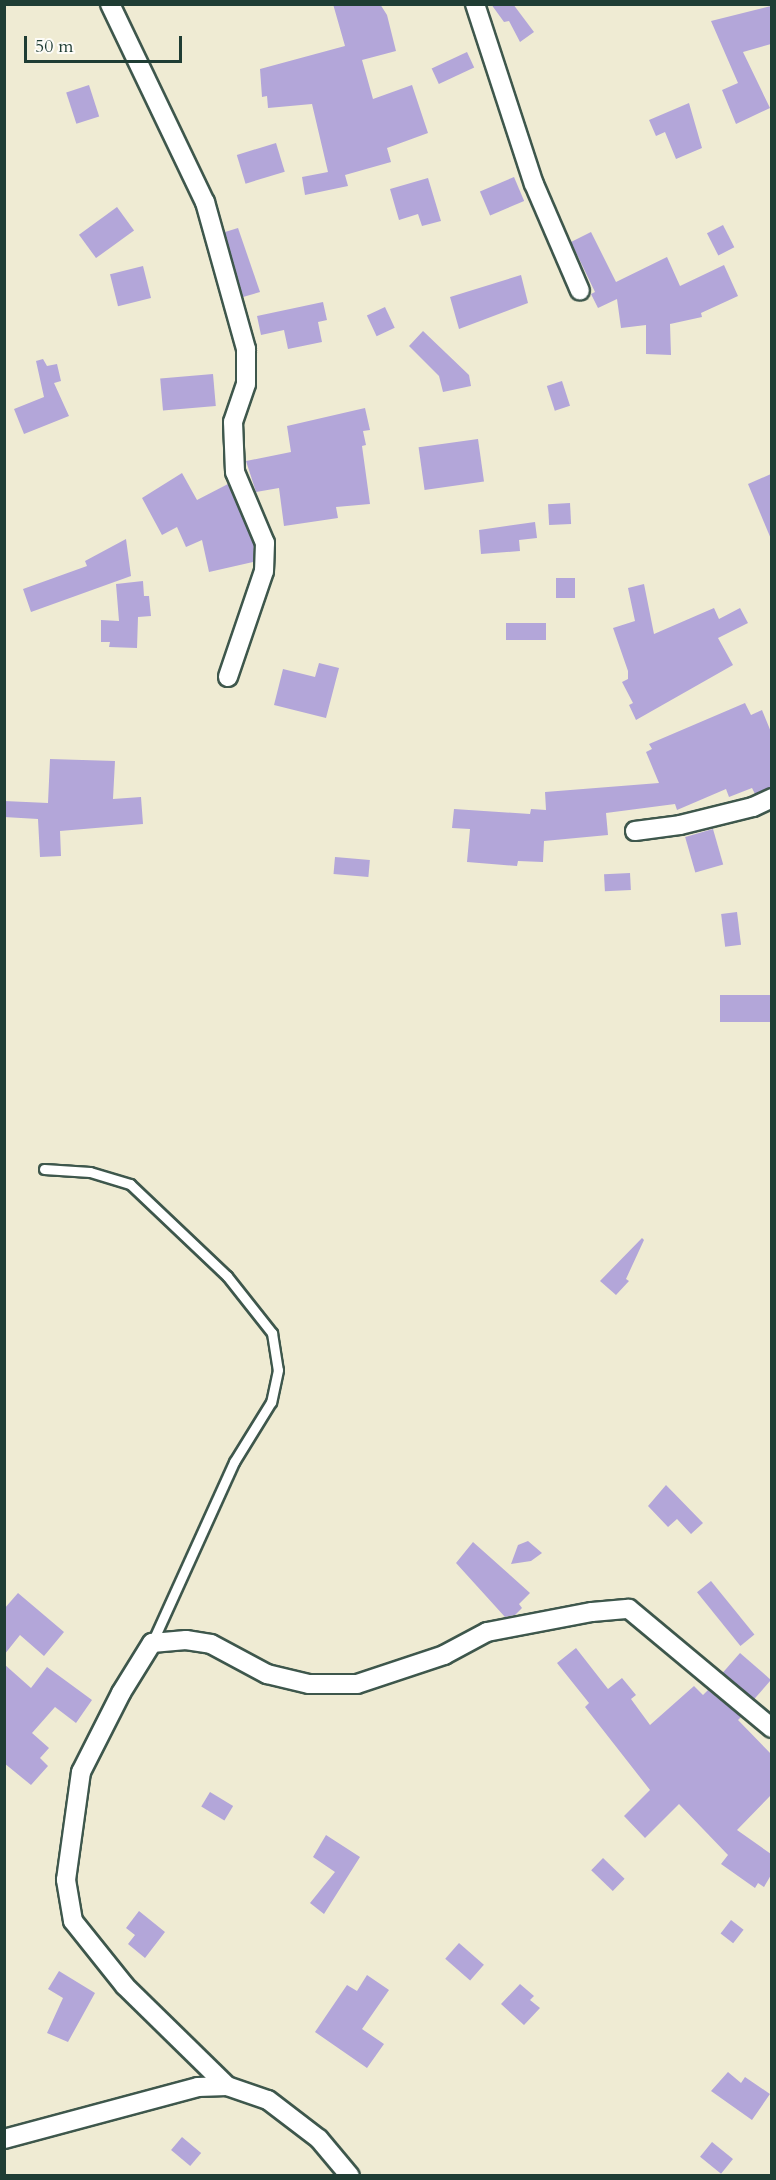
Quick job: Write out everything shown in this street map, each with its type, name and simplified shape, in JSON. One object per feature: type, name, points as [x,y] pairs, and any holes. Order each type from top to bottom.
[{"type":"street","points":[[110,4],[205,202],[246,349],[246,384],[233,422],[235,472],[266,543],[264,571],[228,677]]},
{"type":"street","points":[[475,4],[534,184],[580,291]]},
{"type":"street","points":[[635,831],[753,807],[771,798]]},
{"type":"street","points":[[227,2086],[125,1986],[73,1921],[66,1880],[81,1772],[121,1693],[152,1643],[186,1640],[211,1644],[267,1674],[309,1684],[357,1684],[444,1655],[487,1632],[592,1612],[629,1610],[771,1728]]},
{"type":"street","points":[[4,2139],[198,2087],[227,2086],[268,2100],[319,2139],[350,2175]]},
{"type":"lane","points":[[44,1169],[90,1172],[130,1184],[227,1276],[272,1333],[278,1370],[271,1402],[234,1462],[152,1643]]},
{"type":"building","points":[[333,4],[380,4],[387,15],[396,51],[362,60],[373,99],[412,85],[428,133],[387,148],[391,162],[345,175],[348,186],[305,195],[302,177],[328,172],[312,104],[268,108],[267,96],[262,97],[260,69],[345,46]]},
{"type":"building","points":[[491,4],[513,4],[534,32],[520,42],[509,21],[504,22]]},
{"type":"building","points":[[771,6],[771,44],[743,52],[770,108],[736,124],[722,90],[738,83],[711,21]]},
{"type":"building","points":[[467,52],[474,67],[439,84],[432,68]]},
{"type":"building","points":[[89,85],[99,116],[76,124],[66,92]]},
{"type":"building","points":[[689,103],[702,148],[676,159],[665,132],[656,136],[649,120]]},
{"type":"building","points":[[276,143],[285,172],[246,184],[237,155]]},
{"type":"building","points":[[514,177],[524,201],[490,215],[480,191]]},
{"type":"building","points":[[428,178],[441,221],[422,226],[418,214],[399,220],[390,189]]},
{"type":"building","points":[[117,207],[134,230],[96,258],[79,235]]},
{"type":"building","points":[[723,225],[734,247],[718,255],[707,233]]},
{"type":"building","points":[[238,228],[260,292],[243,297],[225,232]]},
{"type":"building","points":[[591,232],[616,282],[667,257],[680,286],[724,265],[738,296],[701,313],[702,317],[670,324],[671,355],[646,354],[646,325],[621,328],[617,299],[598,308],[591,294],[595,292],[571,242]]},
{"type":"building","points":[[143,266],[151,298],[118,306],[110,274]]},
{"type":"building","points":[[521,275],[528,303],[459,329],[450,297]]},
{"type":"building","points":[[323,302],[327,320],[318,322],[322,342],[288,349],[284,330],[261,335],[257,316]]},
{"type":"building","points":[[385,307],[395,328],[377,336],[367,315]]},
{"type":"building","points":[[423,331],[469,375],[471,386],[443,392],[439,376],[409,346]]},
{"type":"building","points":[[43,359],[47,366],[57,364],[61,381],[54,383],[69,416],[24,434],[14,409],[44,397],[36,361]]},
{"type":"building","points":[[213,374],[216,406],[163,410],[160,379]]},
{"type":"building","points":[[562,381],[570,406],[555,411],[547,386]]},
{"type":"building","points":[[365,408],[370,430],[363,431],[366,445],[362,446],[370,504],[336,507],[338,518],[284,526],[279,488],[256,492],[246,461],[291,452],[287,426]]},
{"type":"building","points":[[478,439],[484,482],[425,490],[419,447]]},
{"type":"building","points":[[182,473],[197,500],[228,484],[254,545],[253,562],[209,572],[202,540],[186,547],[177,527],[162,535],[142,498]]},
{"type":"building","points":[[771,474],[771,539],[748,484]]},
{"type":"building","points":[[570,503],[571,524],[549,525],[548,504]]},
{"type":"building","points":[[535,522],[537,538],[519,540],[520,551],[481,554],[479,530]]},
{"type":"building","points":[[126,539],[131,576],[31,612],[23,589],[87,566],[85,561]]},
{"type":"building","points":[[556,578],[575,578],[575,598],[556,598]]},
{"type":"building","points":[[143,581],[144,596],[149,596],[151,616],[138,617],[137,648],[109,647],[110,642],[101,642],[101,620],[119,621],[116,584]]},
{"type":"building","points":[[644,584],[654,634],[714,608],[719,619],[740,608],[748,623],[718,638],[733,665],[636,720],[629,705],[633,703],[622,682],[628,679],[628,671],[613,628],[635,621],[628,588]]},
{"type":"building","points":[[506,623],[546,623],[546,640],[506,640]]},
{"type":"building","points":[[319,663],[339,668],[326,718],[274,705],[283,669],[315,677]]},
{"type":"building","points":[[745,703],[751,715],[762,710],[771,732],[771,787],[755,794],[752,788],[729,797],[726,789],[677,810],[675,804],[606,813],[608,835],[544,841],[543,862],[518,861],[517,866],[467,862],[470,829],[452,828],[454,809],[530,814],[531,809],[546,810],[545,792],[659,783],[646,752],[652,749],[649,744]]},
{"type":"building","points":[[50,759],[115,761],[113,799],[141,797],[143,824],[60,831],[61,856],[40,857],[38,819],[4,817],[4,801],[48,803]]},
{"type":"building","points":[[713,829],[723,865],[695,873],[685,837]]},
{"type":"building","points":[[335,857],[370,860],[368,877],[334,874]]},
{"type":"building","points":[[630,873],[631,890],[605,891],[604,874]]},
{"type":"building","points":[[737,912],[741,945],[725,947],[721,914]]},
{"type":"building","points":[[720,995],[771,995],[771,1022],[720,1022]]},
{"type":"building","points":[[642,1238],[644,1240],[626,1279],[629,1281],[616,1295],[600,1281]]},
{"type":"building","points":[[666,1485],[703,1523],[691,1534],[677,1519],[668,1527],[648,1506]]},
{"type":"building","points":[[528,1541],[542,1553],[531,1561],[511,1564],[518,1545]]},
{"type":"building","points":[[473,1542],[530,1593],[519,1604],[522,1608],[515,1615],[505,1617],[456,1563]]},
{"type":"building","points":[[711,1581],[754,1635],[740,1646],[697,1592]]},
{"type":"building","points":[[18,1593],[64,1632],[44,1656],[20,1635],[4,1655],[4,1609]]},
{"type":"building","points":[[576,1648],[608,1689],[622,1678],[636,1695],[631,1699],[650,1725],[694,1686],[703,1695],[708,1690],[741,1717],[738,1720],[771,1754],[771,1795],[737,1830],[771,1854],[771,1875],[764,1887],[758,1883],[755,1888],[721,1864],[728,1855],[679,1804],[645,1838],[624,1816],[650,1790],[585,1707],[589,1703],[557,1663]]},
{"type":"building","points":[[740,1653],[771,1680],[754,1700],[723,1673]]},
{"type":"building","points":[[4,1664],[31,1688],[47,1667],[92,1700],[76,1723],[55,1707],[32,1733],[49,1748],[40,1758],[48,1766],[31,1785],[4,1763]]},
{"type":"building","points":[[210,1792],[233,1806],[224,1820],[201,1807]]},
{"type":"building","points":[[326,1835],[360,1857],[324,1914],[310,1903],[335,1872],[313,1857]]},
{"type":"building","points":[[603,1858],[625,1879],[613,1891],[591,1870]]},
{"type":"building","points":[[139,1911],[165,1932],[145,1958],[128,1944],[135,1935],[126,1928]]},
{"type":"building","points":[[731,1920],[744,1930],[733,1943],[721,1933]]},
{"type":"building","points":[[459,1943],[484,1965],[470,1980],[445,1959]]},
{"type":"building","points":[[59,1971],[95,1993],[68,2042],[47,2033],[63,1998],[48,1989]]},
{"type":"building","points":[[367,1975],[389,1990],[362,2029],[384,2044],[367,2068],[315,2032],[347,1985],[357,1991]]},
{"type":"building","points":[[520,1984],[534,1996],[530,2000],[540,2008],[524,2025],[501,2004]]},
{"type":"building","points":[[728,2072],[741,2083],[745,2077],[770,2094],[752,2120],[711,2091]]},
{"type":"building","points":[[182,2137],[201,2153],[190,2166],[171,2150]]},
{"type":"building","points":[[712,2142],[733,2159],[721,2174],[700,2157]]}]
